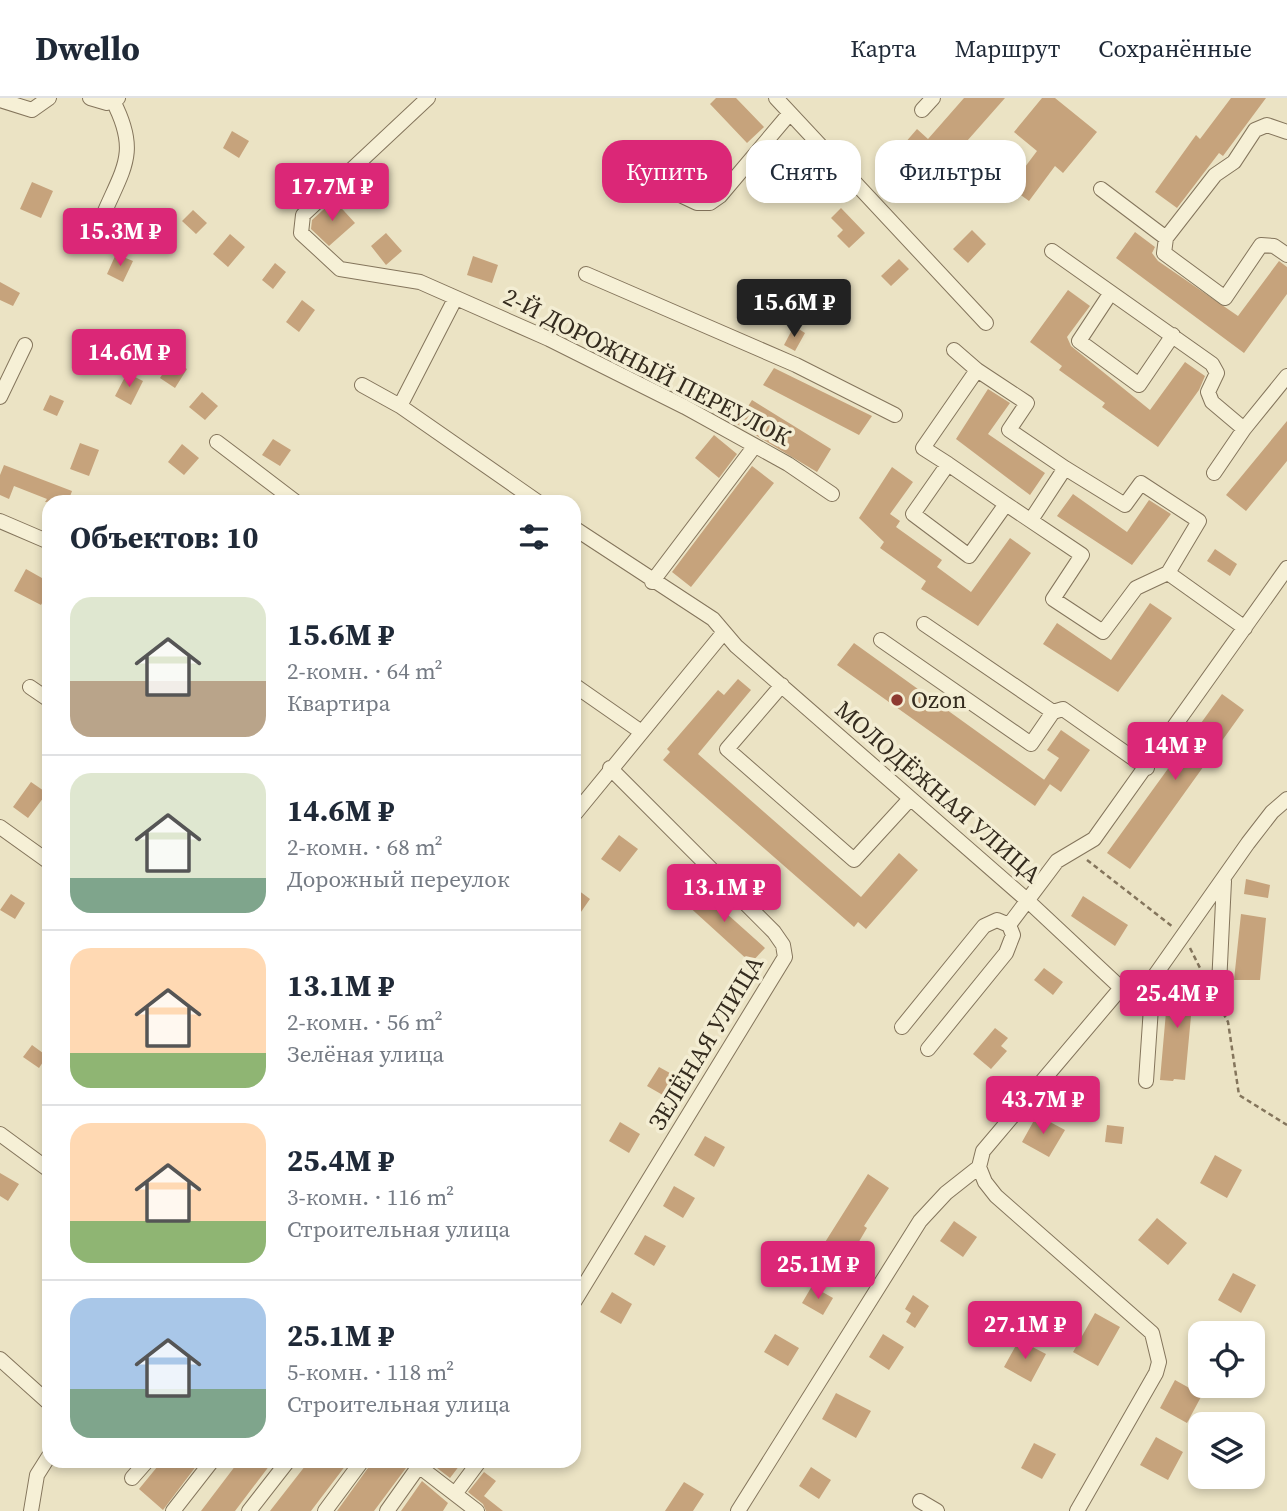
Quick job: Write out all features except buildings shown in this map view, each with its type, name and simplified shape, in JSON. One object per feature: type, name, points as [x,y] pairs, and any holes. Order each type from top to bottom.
[{"type":"street","points":[[0,100],[32,110],[48,98]]},
{"type":"street","points":[[90,98],[107,103],[116,100],[129,138],[128,157],[102,218]]},
{"type":"street","name":"2-Й ДОРОЖНЫЙ ПЕРЕУЛОК","points":[[428,98],[303,215],[301,233],[340,269],[420,282],[549,338],[685,407],[814,479],[832,494]]},
{"type":"street","points":[[776,98],[986,323]]},
{"type":"street","points":[[922,110],[933,98]]},
{"type":"street","points":[[732,183],[790,113]]},
{"type":"street","points":[[1287,132],[1267,125],[1255,131],[1234,162],[1216,175],[1166,238],[1164,253],[1226,298],[1261,245],[1274,246],[1287,255]]},
{"type":"street","points":[[1101,189],[1166,238]]},
{"type":"street","points":[[1052,251],[1212,363],[1217,373],[1208,393],[1212,401],[1244,429]]},
{"type":"street","points":[[586,274],[796,365],[895,415]]},
{"type":"street","points":[[1110,294],[1079,341],[1139,385],[1172,335]]},
{"type":"street","points":[[400,406],[455,299]]},
{"type":"street","points":[[0,397],[25,345]]},
{"type":"street","points":[[954,350],[977,370],[1027,403],[1009,430],[1125,506],[1141,483],[1199,522],[1168,573],[1136,588],[1104,632],[1053,599],[1082,555],[923,448],[977,370]]},
{"type":"street","points":[[1214,473],[1244,429],[1287,376]]},
{"type":"street","points":[[362,385],[400,406],[528,495]]},
{"type":"street","points":[[217,442],[287,495]]},
{"type":"street","points":[[652,582],[754,447]]},
{"type":"street","points":[[948,464],[913,514],[968,556],[1006,504]]},
{"type":"street","points":[[1031,520],[1065,468]]},
{"type":"street","points":[[0,520],[42,539]]},
{"type":"street","name":"МОЛОДЁЖНАЯ УЛИЦА","points":[[581,532],[652,582],[713,620],[909,800],[1028,901],[1121,988]]},
{"type":"street","points":[[1009,925],[1057,862],[1094,839],[1287,568]]},
{"type":"street","points":[[1168,573],[1245,628]]},
{"type":"street","points":[[923,624],[1053,712]]},
{"type":"street","points":[[581,796],[610,768],[724,632]]},
{"type":"street","points":[[881,640],[1031,744],[1053,712],[1063,709],[1147,768]]},
{"type":"street","points":[[782,685],[727,749],[854,860],[909,800]]},
{"type":"street","points":[[30,687],[42,695]]},
{"type":"street","points":[[581,690],[640,731]]},
{"type":"street","name":"ЗЕЛЁНАЯ УЛИЦА","points":[[581,1291],[785,957],[783,945],[774,932],[610,768]]},
{"type":"street","points":[[1077,1511],[1156,1373],[1159,1362],[1152,1333],[996,1196],[985,1182],[979,1167],[983,1151],[1121,988],[1140,986],[1153,978],[1256,832],[1287,799]]},
{"type":"street","points":[[0,827],[42,857]]},
{"type":"street","points":[[1215,987],[1224,881]]},
{"type":"street","points":[[902,1027],[984,926],[997,920],[1009,925],[1013,935],[1006,953],[928,1049]]},
{"type":"street","points":[[1146,1081],[1153,978]]},
{"type":"street","points":[[0,1134],[42,1165]]},
{"type":"street","points":[[738,1511],[912,1232],[946,1193],[979,1167]]},
{"type":"street","points":[[0,1359],[42,1397]]},
{"type":"street","points":[[31,1511],[37,1475],[42,1467]]},
{"type":"street","points":[[132,1478],[141,1468]]},
{"type":"street","points":[[173,1511],[207,1468]]},
{"type":"street","points":[[249,1511],[283,1468]]},
{"type":"street","points":[[325,1511],[357,1468]]},
{"type":"street","points":[[387,1511],[413,1468]]},
{"type":"street","points":[[422,1468],[460,1502],[477,1511]]},
{"type":"street","points":[[460,1502],[476,1468]]},
{"type":"street","points":[[920,1502],[937,1511]]},
{"type":"path","points":[[1074,850],[1183,935],[1205,978]]},
{"type":"path","points":[[1215,987],[1228,1022],[1239,1095],[1287,1125]]},
{"type":"place","name":"Ozon","points":[[897,700]]}]
